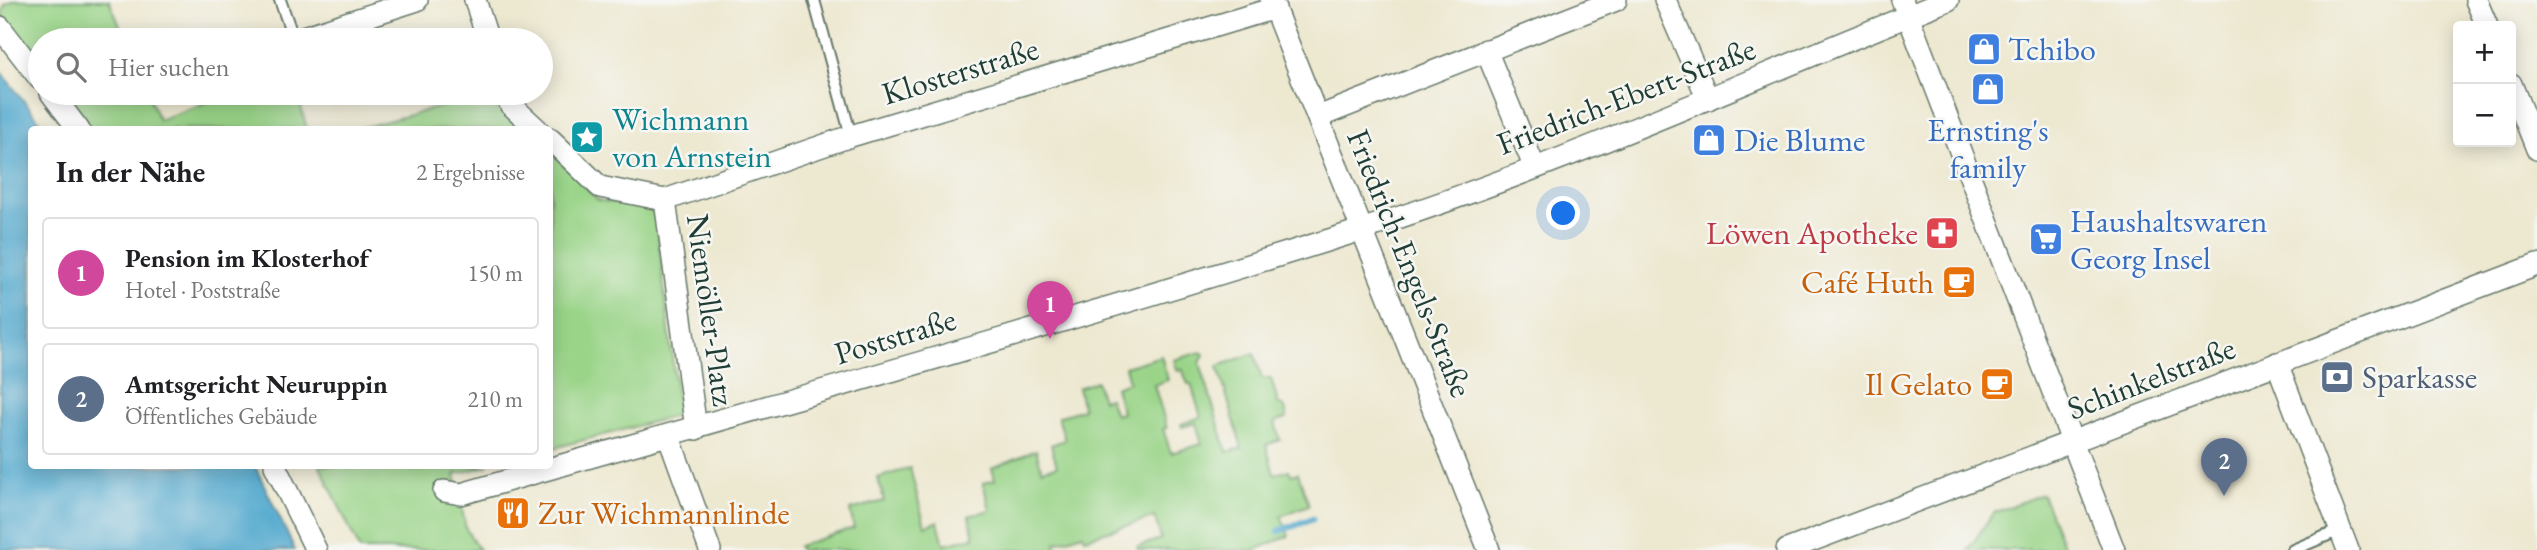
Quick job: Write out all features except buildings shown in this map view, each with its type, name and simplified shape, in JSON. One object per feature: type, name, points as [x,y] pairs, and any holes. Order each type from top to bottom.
[{"type":"street","points":[[331,28],[417,0]]},
{"type":"street","points":[[475,0],[484,28]]},
{"type":"street","points":[[1318,117],[1616,0]]},
{"type":"street","points":[[1665,0],[1708,99]]},
{"type":"street","name":"Friedrich-Ebert-Straße","points":[[1363,229],[1708,99],[1905,8],[1948,0]]},
{"type":"street","points":[[2476,0],[2485,21]]},
{"type":"street","name":"Klosterstraße","points":[[665,200],[852,136],[1273,4]]},
{"type":"street","name":"Friedrich-Engels-Straße","points":[[1273,4],[1489,550]]},
{"type":"street","points":[[1905,8],[2114,550]]},
{"type":"street","points":[[0,27],[28,63]]},
{"type":"street","points":[[1486,50],[1534,166]]},
{"type":"street","points":[[2516,96],[2537,149]]},
{"type":"street","points":[[60,105],[76,126]]},
{"type":"street","points":[[510,105],[534,126]]},
{"type":"street","points":[[553,142],[600,187],[665,200]]},
{"type":"street","name":"Niemöller-Platz","points":[[665,200],[695,429]]},
{"type":"street","name":"Poststraße","points":[[553,469],[668,437],[1363,229]]},
{"type":"street","name":"Schinkelstraße","points":[[1787,550],[2537,265]]},
{"type":"street","points":[[2277,363],[2344,540]]},
{"type":"street","points":[[668,437],[710,550]]},
{"type":"street","points":[[276,469],[316,550]]},
{"type":"street","name":"Poststraße","points":[[444,491],[461,494],[552,469]]},
{"type":"lane","points":[[280,0],[290,28]]},
{"type":"lane","points":[[814,0],[852,136]]},
{"type":"lane","points":[[2293,550],[2344,540]]},
{"type":"green space","points":[[14,0],[109,0],[121,28],[28,28],[28,51],[2,15],[5,5]]},
{"type":"green space","points":[[69,105],[152,105],[159,120],[200,105],[300,105],[306,126],[85,126]]},
{"type":"green space","points":[[447,105],[496,105],[519,126],[368,126]]},
{"type":"green space","points":[[553,152],[598,200],[655,210],[679,415],[553,448]]},
{"type":"green space","points":[[1201,352],[1204,354],[1200,363],[1227,452],[1242,448],[1218,366],[1254,353],[1262,378],[1271,378],[1278,403],[1285,408],[1287,418],[1275,422],[1280,440],[1266,445],[1274,474],[1289,470],[1291,475],[1298,473],[1309,505],[1281,516],[1289,536],[1255,550],[1138,550],[1137,547],[1161,539],[1155,517],[1085,538],[1083,534],[1055,543],[1057,550],[800,550],[798,546],[854,528],[850,510],[884,501],[878,478],[910,468],[925,526],[938,522],[944,544],[974,537],[969,516],[990,510],[983,483],[995,480],[992,468],[1036,450],[1042,470],[1057,466],[1051,445],[1065,440],[1058,417],[1083,409],[1078,388],[1096,381],[1102,400],[1109,398],[1115,415],[1122,413],[1115,387],[1129,382],[1125,367],[1161,356],[1168,380],[1154,385],[1167,428],[1163,429],[1171,453],[1202,444],[1196,423],[1182,427],[1181,424],[1201,417],[1191,384],[1188,384],[1182,369],[1177,370],[1174,360]]},
{"type":"green space","points":[[321,469],[476,469],[455,474],[466,529],[479,550],[360,550]]},
{"type":"green space","points":[[2042,494],[2065,550],[1968,550],[1993,513]]},
{"type":"water","points":[[0,71],[44,126],[28,126],[28,469],[256,469],[295,550],[0,550]]},
{"type":"waterway","points":[[1279,531],[1312,519]]},
{"type":"place","name":"Tchibo","points":[[1984,49]]},
{"type":"place","name":"Ernsting's family","points":[[1988,89]]},
{"type":"place","name":"Wichmann von Arnstein","points":[[587,137]]},
{"type":"place","name":"Die Blume","points":[[1709,140]]},
{"type":"place","name":"Löwen Apotheke","points":[[1942,233]]},
{"type":"place","name":"Haushaltswaren Georg Insel","points":[[2046,239]]},
{"type":"place","name":"Café Huth","points":[[1959,282]]},
{"type":"place","name":"Pension im Klosterhof","points":[[1050,339]]},
{"type":"place","name":"Sparkasse","points":[[2337,377]]},
{"type":"place","name":"Il Gelato","points":[[1997,384]]},
{"type":"place","name":"Amtsgericht Neuruppin","points":[[2224,496]]},
{"type":"place","name":"Zur Wichmannlinde","points":[[513,513]]}]
